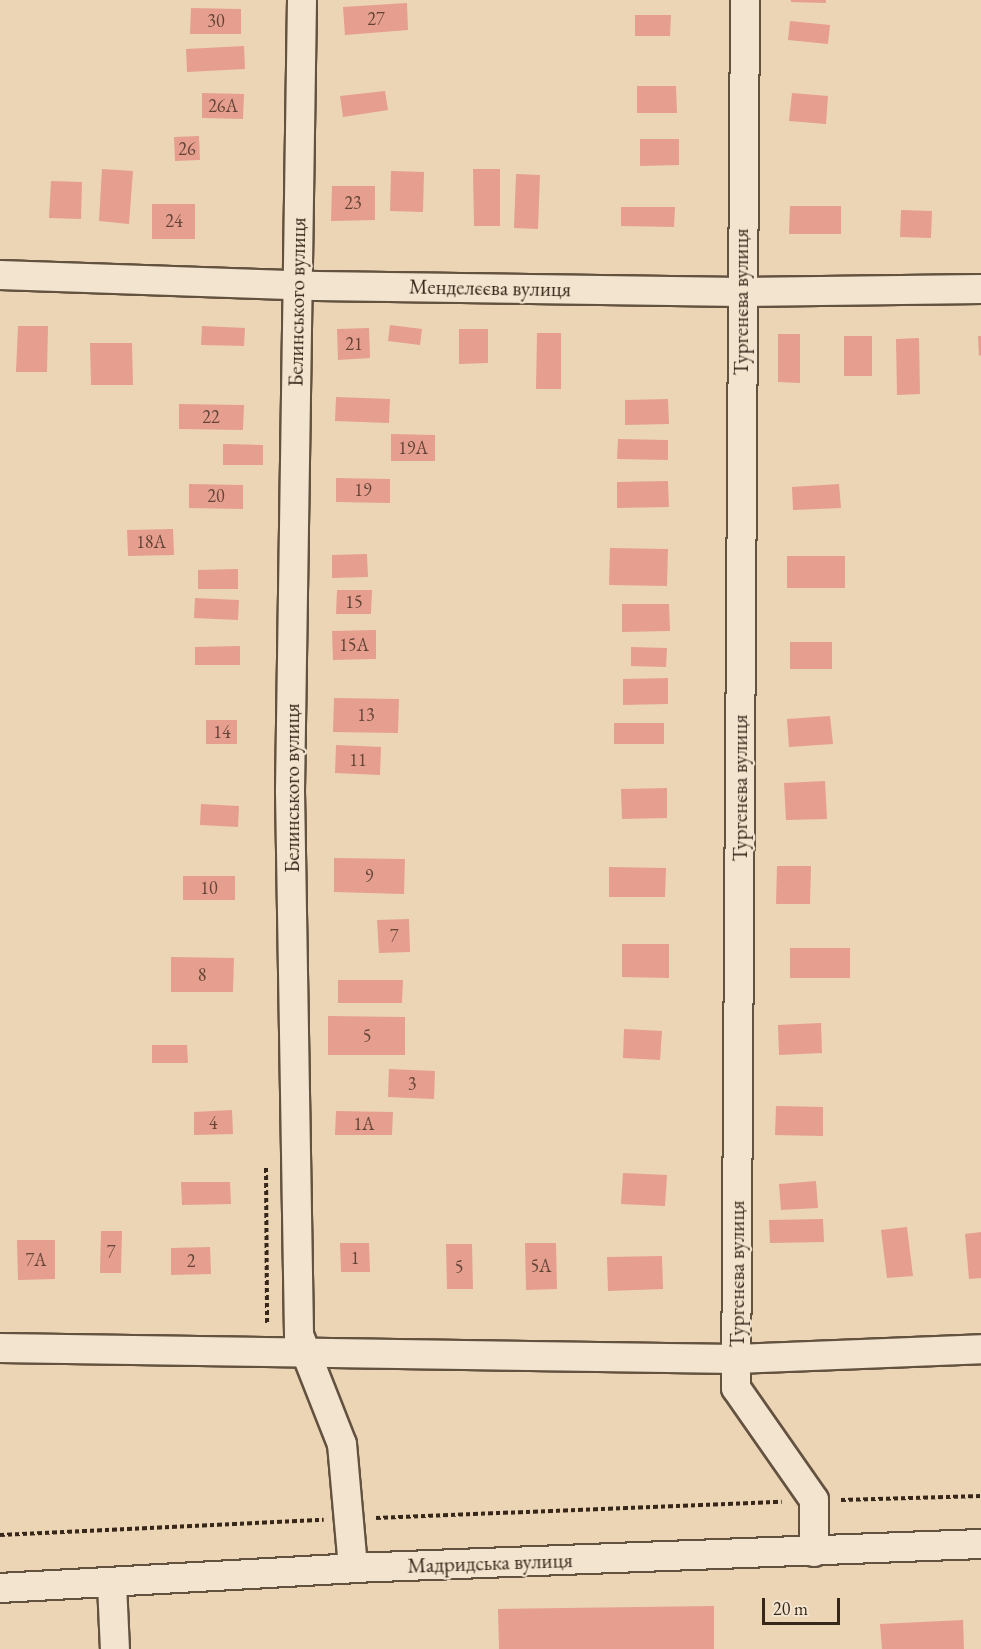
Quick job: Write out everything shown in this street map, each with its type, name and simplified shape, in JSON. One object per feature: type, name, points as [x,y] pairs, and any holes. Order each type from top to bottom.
[{"type":"street","name":"Белинського вулиця","points":[[302,0],[290,791],[299,1335],[342,1444],[352,1568]]},
{"type":"street","name":"Тургенєва вулиця","points":[[745,0],[741,291],[736,1388],[814,1500]]},
{"type":"street","name":"Менделєєва вулиця","points":[[0,275],[298,286],[741,291],[981,289]]},
{"type":"street","points":[[0,1348],[736,1359],[981,1349]]},
{"type":"street","points":[[814,1500],[814,1552]]},
{"type":"street","name":"Мадридська вулиця","points":[[0,1588],[112,1584],[352,1568],[981,1544]]},
{"type":"street","points":[[112,1584],[115,1649]]},
{"type":"path","points":[[0,1535],[814,1500],[981,1496]]},
{"type":"building","points":[[791,0],[826,0],[826,3],[791,2]]},
{"type":"building","points":[[407,3],[408,30],[345,35],[343,7]]},
{"type":"building","points":[[191,8],[241,9],[241,34],[190,34]]},
{"type":"building","points":[[635,15],[671,15],[670,36],[635,36]]},
{"type":"building","points":[[790,21],[830,25],[828,44],[788,40]]},
{"type":"building","points":[[244,46],[245,69],[187,72],[186,49]]},
{"type":"building","points":[[637,86],[676,86],[677,113],[637,113]]},
{"type":"building","points":[[385,91],[388,110],[343,117],[340,96]]},
{"type":"building","points":[[202,93],[244,94],[243,119],[202,118]]},
{"type":"building","points":[[792,93],[828,96],[826,124],[789,121]]},
{"type":"building","points":[[199,136],[200,160],[175,161],[174,137]]},
{"type":"building","points":[[640,139],[679,139],[679,165],[640,166]]},
{"type":"building","points":[[102,169],[133,171],[129,224],[99,221]]},
{"type":"building","points":[[473,169],[500,169],[500,226],[474,226]]},
{"type":"building","points":[[391,171],[424,172],[423,212],[390,211]]},
{"type":"building","points":[[516,174],[540,175],[538,229],[514,228]]},
{"type":"building","points":[[51,181],[82,182],[81,219],[49,218]]},
{"type":"building","points":[[332,186],[375,186],[375,220],[331,221]]},
{"type":"building","points":[[152,204],[195,204],[195,239],[152,239]]},
{"type":"building","points":[[790,206],[841,206],[841,234],[789,234]]},
{"type":"building","points":[[621,207],[675,207],[674,227],[621,226]]},
{"type":"building","points":[[901,210],[932,211],[931,238],[900,237]]},
{"type":"building","points":[[390,325],[422,329],[420,345],[388,341]]},
{"type":"building","points":[[18,326],[48,326],[47,372],[16,372]]},
{"type":"building","points":[[202,326],[245,328],[244,346],[201,345]]},
{"type":"building","points":[[369,328],[370,358],[338,360],[337,329]]},
{"type":"building","points":[[459,329],[488,329],[488,363],[459,364]]},
{"type":"building","points":[[537,333],[561,333],[561,389],[536,389]]},
{"type":"building","points":[[778,334],[800,334],[800,383],[778,382]]},
{"type":"building","points":[[844,336],[872,336],[872,376],[844,376]]},
{"type":"building","points":[[978,336],[981,336],[981,355],[979,356]]},
{"type":"building","points":[[919,338],[920,394],[897,395],[896,339]]},
{"type":"building","points":[[90,343],[132,343],[133,385],[91,385]]},
{"type":"building","points":[[336,397],[390,399],[389,423],[335,421]]},
{"type":"building","points":[[668,399],[669,424],[625,425],[625,400]]},
{"type":"building","points":[[179,404],[244,405],[243,430],[179,429]]},
{"type":"building","points":[[391,434],[435,435],[435,461],[391,461]]},
{"type":"building","points":[[618,439],[668,440],[668,460],[617,459]]},
{"type":"building","points":[[223,444],[263,445],[263,465],[223,465]]},
{"type":"building","points":[[336,478],[390,479],[390,503],[336,502]]},
{"type":"building","points":[[668,481],[669,507],[617,508],[617,482]]},
{"type":"building","points":[[189,484],[243,485],[243,509],[189,508]]},
{"type":"building","points":[[839,484],[841,508],[793,510],[792,487]]},
{"type":"building","points":[[173,529],[174,555],[128,556],[127,530]]},
{"type":"building","points":[[610,548],[668,549],[667,586],[609,585]]},
{"type":"building","points":[[367,554],[368,577],[332,578],[332,555]]},
{"type":"building","points":[[787,556],[845,556],[845,588],[787,588]]},
{"type":"building","points":[[238,569],[238,589],[198,589],[198,570]]},
{"type":"building","points":[[337,590],[372,590],[371,614],[336,614]]},
{"type":"building","points":[[195,598],[239,600],[238,620],[194,618]]},
{"type":"building","points":[[622,604],[669,604],[670,631],[622,632]]},
{"type":"building","points":[[376,630],[376,659],[333,660],[332,631]]},
{"type":"building","points":[[790,642],[832,642],[832,669],[790,669]]},
{"type":"building","points":[[240,646],[240,665],[195,665],[195,647]]},
{"type":"building","points":[[631,647],[667,648],[666,667],[631,666]]},
{"type":"building","points":[[668,678],[668,704],[623,705],[623,679]]},
{"type":"building","points":[[334,698],[399,699],[398,733],[333,732]]},
{"type":"building","points":[[830,716],[833,744],[789,747],[787,719]]},
{"type":"building","points":[[206,720],[237,720],[237,744],[206,744]]},
{"type":"building","points":[[614,723],[664,723],[664,744],[614,744]]},
{"type":"building","points":[[336,745],[381,747],[380,775],[335,773]]},
{"type":"building","points":[[825,781],[827,819],[786,820],[784,783]]},
{"type":"building","points":[[667,788],[667,818],[622,819],[621,789]]},
{"type":"building","points":[[201,804],[239,806],[238,827],[200,825]]},
{"type":"building","points":[[334,858],[405,859],[404,894],[334,892]]},
{"type":"building","points":[[777,866],[811,866],[810,904],[776,904]]},
{"type":"building","points":[[609,867],[666,868],[665,897],[609,897]]},
{"type":"building","points":[[183,876],[235,876],[235,900],[183,900]]},
{"type":"building","points":[[409,919],[410,952],[379,953],[377,920]]},
{"type":"building","points":[[622,944],[669,944],[669,978],[622,977]]},
{"type":"building","points":[[790,948],[850,948],[850,978],[790,978]]},
{"type":"building","points":[[171,957],[234,958],[233,992],[171,992]]},
{"type":"building","points":[[338,980],[403,980],[402,1003],[338,1003]]},
{"type":"building","points":[[328,1016],[405,1017],[405,1055],[328,1055]]},
{"type":"building","points":[[821,1023],[822,1053],[779,1055],[778,1025]]},
{"type":"building","points":[[624,1029],[662,1031],[660,1060],[623,1058]]},
{"type":"building","points":[[152,1045],[187,1045],[188,1063],[152,1063]]},
{"type":"building","points":[[389,1069],[435,1071],[434,1099],[388,1097]]},
{"type":"building","points":[[776,1106],[823,1107],[823,1136],[775,1135]]},
{"type":"building","points":[[232,1110],[233,1134],[194,1135],[194,1112]]},
{"type":"building","points":[[336,1111],[393,1112],[392,1135],[335,1135]]},
{"type":"building","points":[[623,1173],[667,1175],[665,1206],[621,1204]]},
{"type":"building","points":[[816,1181],[818,1208],[781,1210],[779,1184]]},
{"type":"building","points":[[181,1182],[230,1182],[231,1204],[182,1205]]},
{"type":"building","points":[[823,1219],[824,1242],[770,1243],[769,1220]]},
{"type":"building","points":[[907,1227],[913,1276],[887,1278],[881,1230]]},
{"type":"building","points":[[101,1231],[122,1231],[121,1273],[100,1273]]},
{"type":"building","points":[[981,1232],[981,1278],[969,1279],[965,1234]]},
{"type":"building","points":[[17,1240],[55,1240],[55,1279],[18,1280]]},
{"type":"building","points":[[340,1243],[369,1243],[370,1272],[341,1272]]},
{"type":"building","points":[[525,1243],[556,1243],[557,1289],[526,1290]]},
{"type":"building","points":[[446,1244],[472,1244],[473,1289],[447,1289]]},
{"type":"building","points":[[210,1247],[211,1274],[171,1275],[171,1248]]},
{"type":"building","points":[[662,1256],[663,1289],[608,1291],[607,1257]]},
{"type":"building","points":[[714,1606],[714,1649],[499,1649],[498,1609]]},
{"type":"building","points":[[963,1620],[964,1649],[882,1649],[880,1624]]}]
